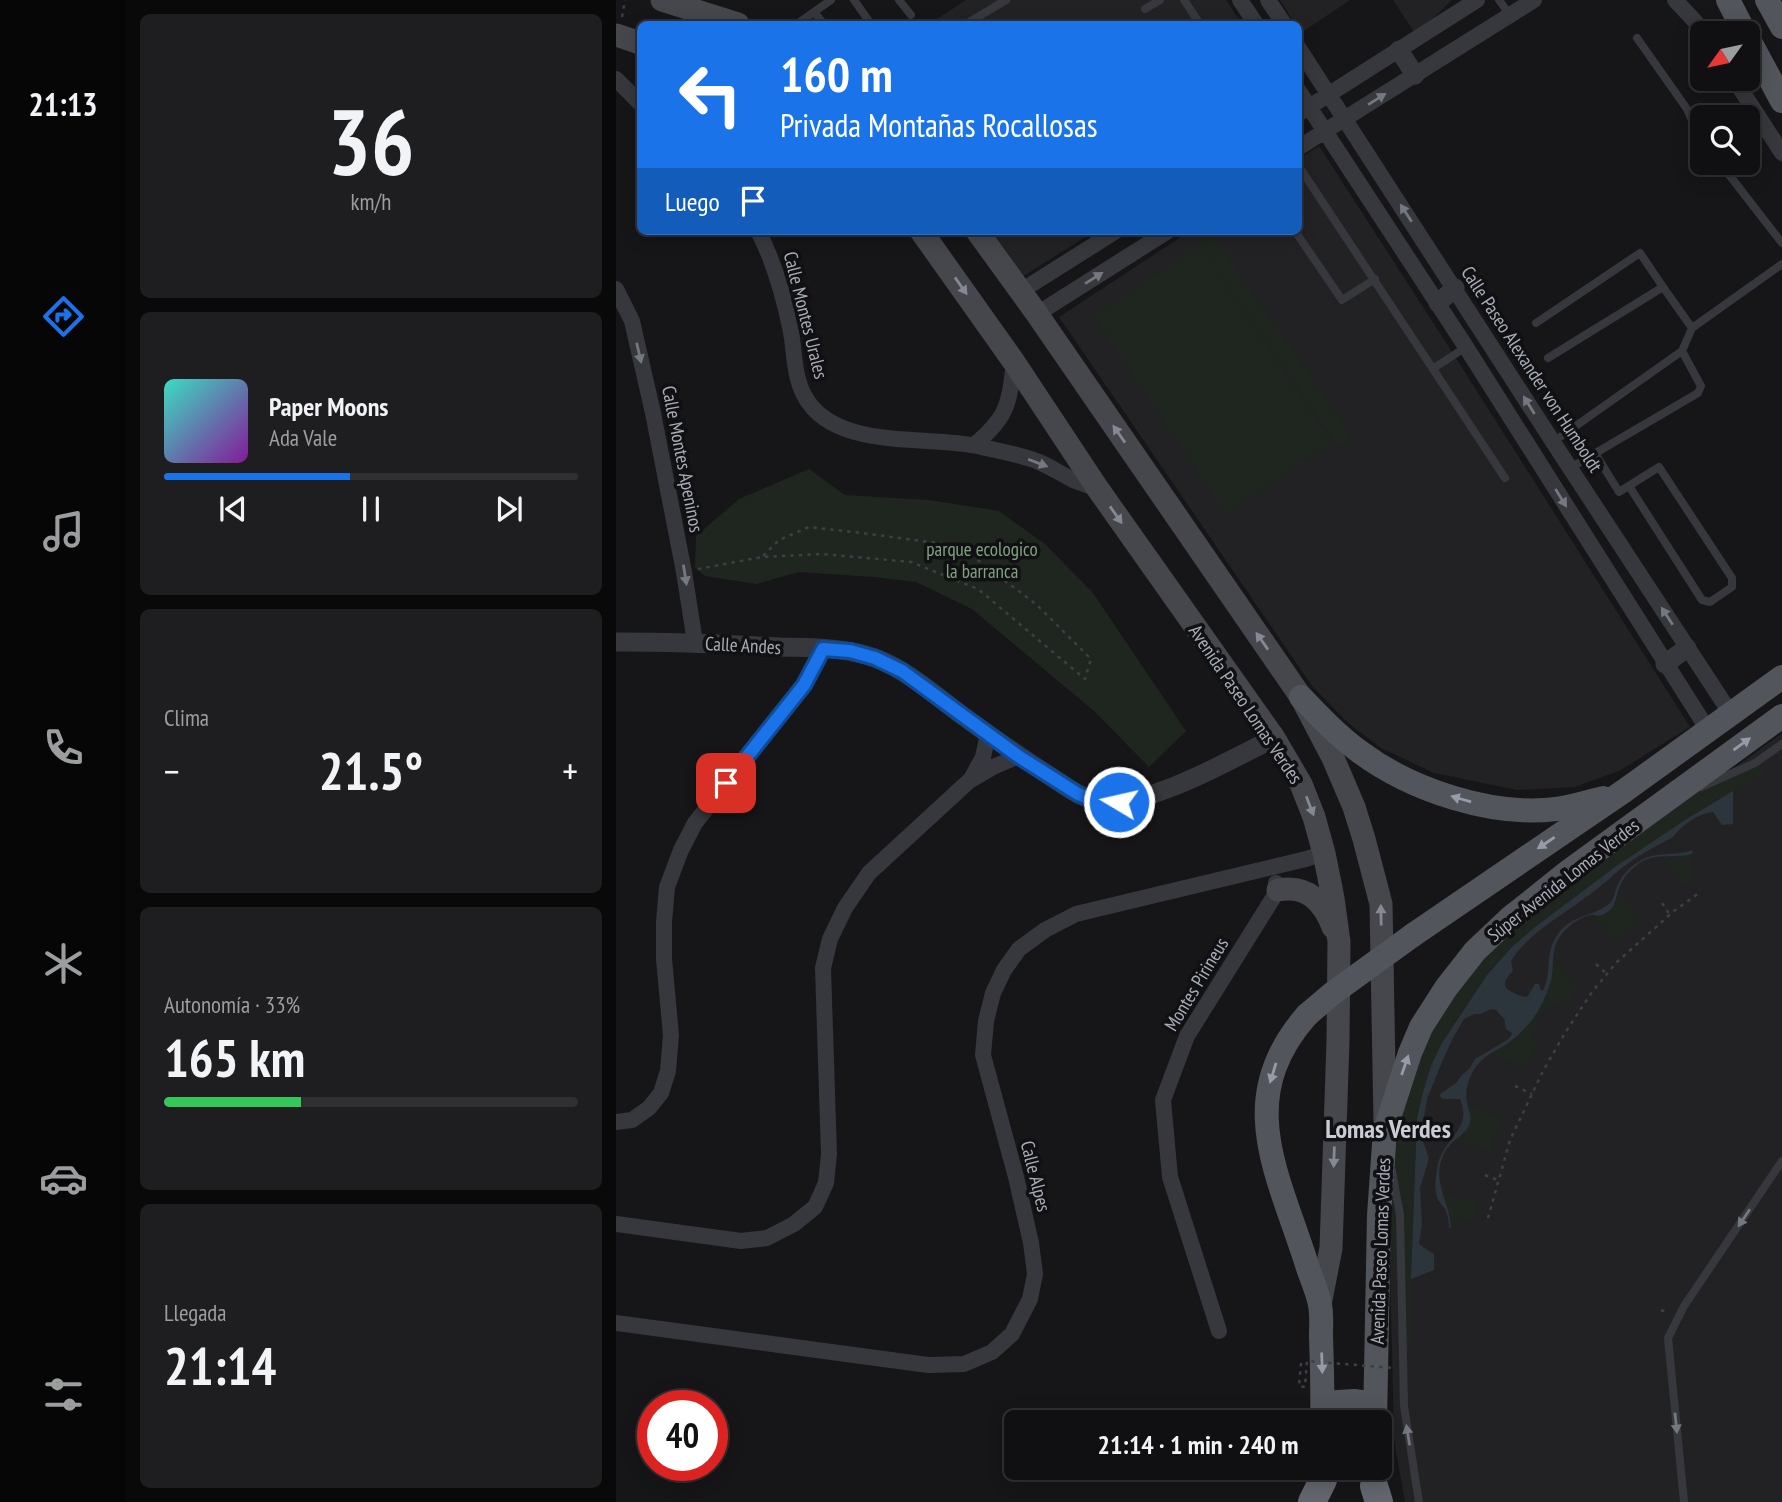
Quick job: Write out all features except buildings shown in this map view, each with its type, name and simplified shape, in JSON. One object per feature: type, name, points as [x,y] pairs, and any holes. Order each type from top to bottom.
[{"type":"main road","points":[[662,0],[728,21]]},
{"type":"main road","points":[[1728,0],[1739,21]]},
{"type":"main road","points":[[1768,0],[1782,27]]},
{"type":"main road","points":[[616,35],[637,42]]},
{"type":"main road","points":[[1760,60],[1782,101]]},
{"type":"main road","name":"Avenida Paseo Lomas Verdes","points":[[924,235],[1014,362],[1098,489],[1274,738],[1301,784],[1314,817],[1334,898],[1339,942],[1331,1248],[1320,1305],[1323,1410]]},
{"type":"main road","name":"Avenida Paseo Lomas Verdes","points":[[980,235],[1301,697],[1333,758],[1354,807],[1381,904],[1385,1130],[1379,1215],[1375,1410]]},
{"type":"main road","name":"Súper Avenida Lomas Verdes","points":[[1320,1305],[1268,1142],[1266,1107],[1271,1076],[1292,1032],[1333,993],[1413,935],[1624,791],[1782,677]]},
{"type":"main road","points":[[1301,697],[1327,724],[1361,752],[1414,783],[1441,793],[1483,805],[1524,810],[1556,809],[1624,791]]},
{"type":"main road","name":"Súper Avenida Lomas Verdes","points":[[1385,1130],[1409,1053],[1421,1027],[1446,988],[1475,951],[1510,918],[1569,870],[1782,716]]},
{"type":"main road","points":[[1278,890],[1303,890],[1319,902],[1339,942]]},
{"type":"main road","points":[[1331,1410],[1354,1401],[1370,1410]]},
{"type":"street","points":[[1240,0],[1254,21]]},
{"type":"street","points":[[1268,0],[1282,21]]},
{"type":"street","points":[[1477,0],[1304,111],[1325,131],[1438,303],[1707,730]]},
{"type":"street","points":[[1302,145],[1534,0]]},
{"type":"street","points":[[1675,0],[1695,21]]},
{"type":"street","points":[[1399,50],[1415,75]]},
{"type":"street","name":"Calle Paseo Alexander von Humboldt","points":[[1302,53],[1731,714]]},
{"type":"street","points":[[616,79],[637,100]]},
{"type":"street","points":[[1742,91],[1782,153]]},
{"type":"street","name":"Calle Montes Urales","points":[[760,235],[770,253],[782,293],[791,330],[796,373],[804,395],[814,409],[827,420],[869,436],[974,445],[1039,461],[1074,480],[1098,489]]},
{"type":"street","points":[[1021,292],[1110,235]]},
{"type":"street","points":[[1037,314],[1162,235]]},
{"type":"street","points":[[1438,303],[1455,288]]},
{"type":"street","name":"Calle Montes Apeninos","points":[[616,289],[632,321],[653,413],[695,642]]},
{"type":"street","points":[[974,445],[993,430],[1004,412],[1014,362]]},
{"type":"street","name":"Calle Andes","points":[[616,642],[695,642],[823,649],[850,651],[875,658],[902,671],[1018,756],[1078,794],[1098,802],[1119,802],[1172,787],[1274,738]]},
{"type":"street","points":[[1665,664],[1687,648]]},
{"type":"street","points":[[616,1122],[632,1120],[649,1108],[661,1093],[668,1072],[671,1035],[664,959],[664,922],[667,887],[681,850],[695,822],[804,685],[823,649]]},
{"type":"street","points":[[970,781],[982,757],[988,734]]},
{"type":"street","points":[[616,1224],[741,1241],[767,1238],[794,1224],[815,1207],[826,1183],[829,1154],[823,968],[830,939],[845,908],[869,873],[970,781],[1018,756]]},
{"type":"street","name":"Calle Alpes","points":[[616,1323],[928,1365],[964,1364],[992,1352],[1012,1334],[1030,1299],[1035,1274],[1019,1191],[983,1055],[986,1021],[993,993],[1004,970],[1019,949],[1045,930],[1076,914],[1324,853]]},
{"type":"street","points":[[1271,867],[1278,890]]},
{"type":"street","name":"Montes Pirineus","points":[[1219,1331],[1170,1177],[1163,1100],[1187,1036],[1278,890]]},
{"type":"lane","points":[[801,21],[831,0]]},
{"type":"lane","points":[[854,0],[869,21]]},
{"type":"lane","points":[[900,0],[911,15]]},
{"type":"lane","points":[[971,21],[1006,0]]},
{"type":"lane","points":[[1145,9],[1160,0]]},
{"type":"lane","points":[[1184,0],[1198,21]]},
{"type":"lane","points":[[1499,0],[1510,15]]},
{"type":"lane","points":[[814,12],[822,21]]},
{"type":"lane","points":[[1637,38],[1690,116]]},
{"type":"lane","points":[[1302,173],[1505,478]]},
{"type":"lane","points":[[1729,175],[1782,243]]},
{"type":"lane","points":[[1298,235],[1342,300],[1374,279]]},
{"type":"lane","points":[[1536,323],[1640,253],[1692,327]]},
{"type":"lane","points":[[1553,442],[1682,351],[1692,327],[1782,264]]},
{"type":"lane","points":[[1548,358],[1662,287]]},
{"type":"lane","points":[[1434,368],[1466,347]]},
{"type":"lane","points":[[1570,468],[1698,393],[1701,386],[1682,351]]},
{"type":"lane","points":[[1595,453],[1619,492],[1659,467],[1732,578],[1731,587],[1710,602],[1702,600],[1629,486]]},
{"type":"lane","points":[[1654,809],[1755,763],[1782,744]]},
{"type":"lane","points":[[1385,1130],[1400,1215],[1404,1406],[1419,1502]]},
{"type":"lane","points":[[1684,1502],[1668,1338],[1684,1306],[1782,1161]]},
{"type":"path","points":[[684,572],[762,557],[821,554],[911,562],[978,589],[1085,679],[1091,659],[1037,605],[958,546],[809,527],[779,540],[762,557]]},
{"type":"path","points":[[1488,1218],[1510,1140],[1543,1071],[1565,1033],[1607,974],[1643,937],[1699,893]]},
{"type":"path","points":[[1662,903],[1670,915]]},
{"type":"path","points":[[1597,964],[1607,974]]},
{"type":"path","points":[[1516,1086],[1532,1094]]},
{"type":"path","points":[[1485,1175],[1498,1180]]},
{"type":"path","points":[[1301,1363],[1299,1386],[1305,1387],[1307,1361],[1393,1368]]},
{"type":"shaded area","points":[[966,0],[1226,0],[1240,21],[934,21]]},
{"type":"shaded area","points":[[1280,0],[1350,0],[1302,32],[1302,21],[1293,21]]},
{"type":"shaded area","points":[[1393,0],[1452,0],[1416,35]]},
{"type":"shaded area","points":[[1319,146],[1690,727],[1619,771],[1575,787],[1517,790],[1434,773],[1381,748],[1347,722],[1312,686],[1059,317],[1184,235],[1302,235],[1302,157]]},
{"type":"shaded area","points":[[993,235],[1089,235],[1022,277]]},
{"type":"shaded area","points":[[1782,733],[1782,1502],[1405,1502],[1394,1440],[1389,1222],[1456,989],[1683,799],[1744,761]]},
{"type":"shaded area","points":[[1733,791],[1733,824],[1722,825],[1713,812],[1691,820],[1673,837],[1627,864],[1547,925],[1526,942],[1511,961],[1513,971],[1505,981],[1507,988],[1525,997],[1535,984],[1539,984],[1541,991],[1548,975],[1553,943],[1568,924],[1610,903],[1624,875],[1640,860],[1693,850],[1692,854],[1656,857],[1641,862],[1624,878],[1610,911],[1576,921],[1560,936],[1554,954],[1551,981],[1535,1016],[1515,1038],[1485,1057],[1468,1081],[1466,1092],[1470,1123],[1466,1131],[1446,1150],[1439,1170],[1441,1188],[1450,1217],[1449,1228],[1446,1211],[1437,1197],[1436,1176],[1441,1155],[1460,1126],[1463,1109],[1460,1099],[1444,1099],[1440,1094],[1456,1083],[1475,1059],[1507,1040],[1512,1033],[1506,1029],[1504,1019],[1496,1010],[1474,1014],[1464,1019],[1427,1099],[1421,1135],[1428,1162],[1420,1188],[1422,1225],[1419,1243],[1434,1254],[1434,1270],[1411,1279],[1417,1118],[1431,1066],[1442,1043],[1487,975],[1512,947],[1535,927],[1615,867]]},
{"type":"green space","points":[[1214,236],[1352,436],[1338,446],[1205,253],[1332,443],[1226,515],[1093,315]]},
{"type":"green space","name":"parque ecologico la barranca","points":[[809,469],[845,495],[929,500],[999,511],[1045,544],[1093,593],[1186,731],[1149,767],[1094,711],[972,609],[916,582],[799,572],[756,584],[705,576],[695,568],[696,536],[739,499]]},
{"type":"green space","points":[[1757,765],[1766,774],[1650,843],[1525,935],[1486,975],[1450,1030],[1430,1071],[1417,1118],[1411,1349],[1405,1349],[1389,1222],[1389,1133],[1426,1041],[1456,989],[1514,923],[1683,799]]},
{"type":"green space","points":[[1692,854],[1692,881],[1684,886],[1662,857]]},
{"type":"green space","points":[[1619,891],[1641,919],[1617,942],[1591,915],[1607,913],[1616,901]]},
{"type":"green space","points":[[1552,957],[1579,983],[1569,1002],[1551,1006],[1540,1016],[1535,1031],[1536,1049],[1523,1069],[1489,1053],[1513,1039],[1534,1017],[1553,966]]},
{"type":"green space","points":[[1467,1103],[1501,1119],[1492,1150],[1454,1141],[1465,1132],[1470,1110]]},
{"type":"green space","points":[[1442,1194],[1478,1203],[1475,1218],[1451,1227]]},
{"type":"district","name":"Lomas Verdes","points":[[1388,1128]]},
{"type":"route","points":[[726,783],[804,685],[823,649],[850,651],[875,658],[902,671],[1018,756],[1078,794],[1098,802],[1119,802]]}]
